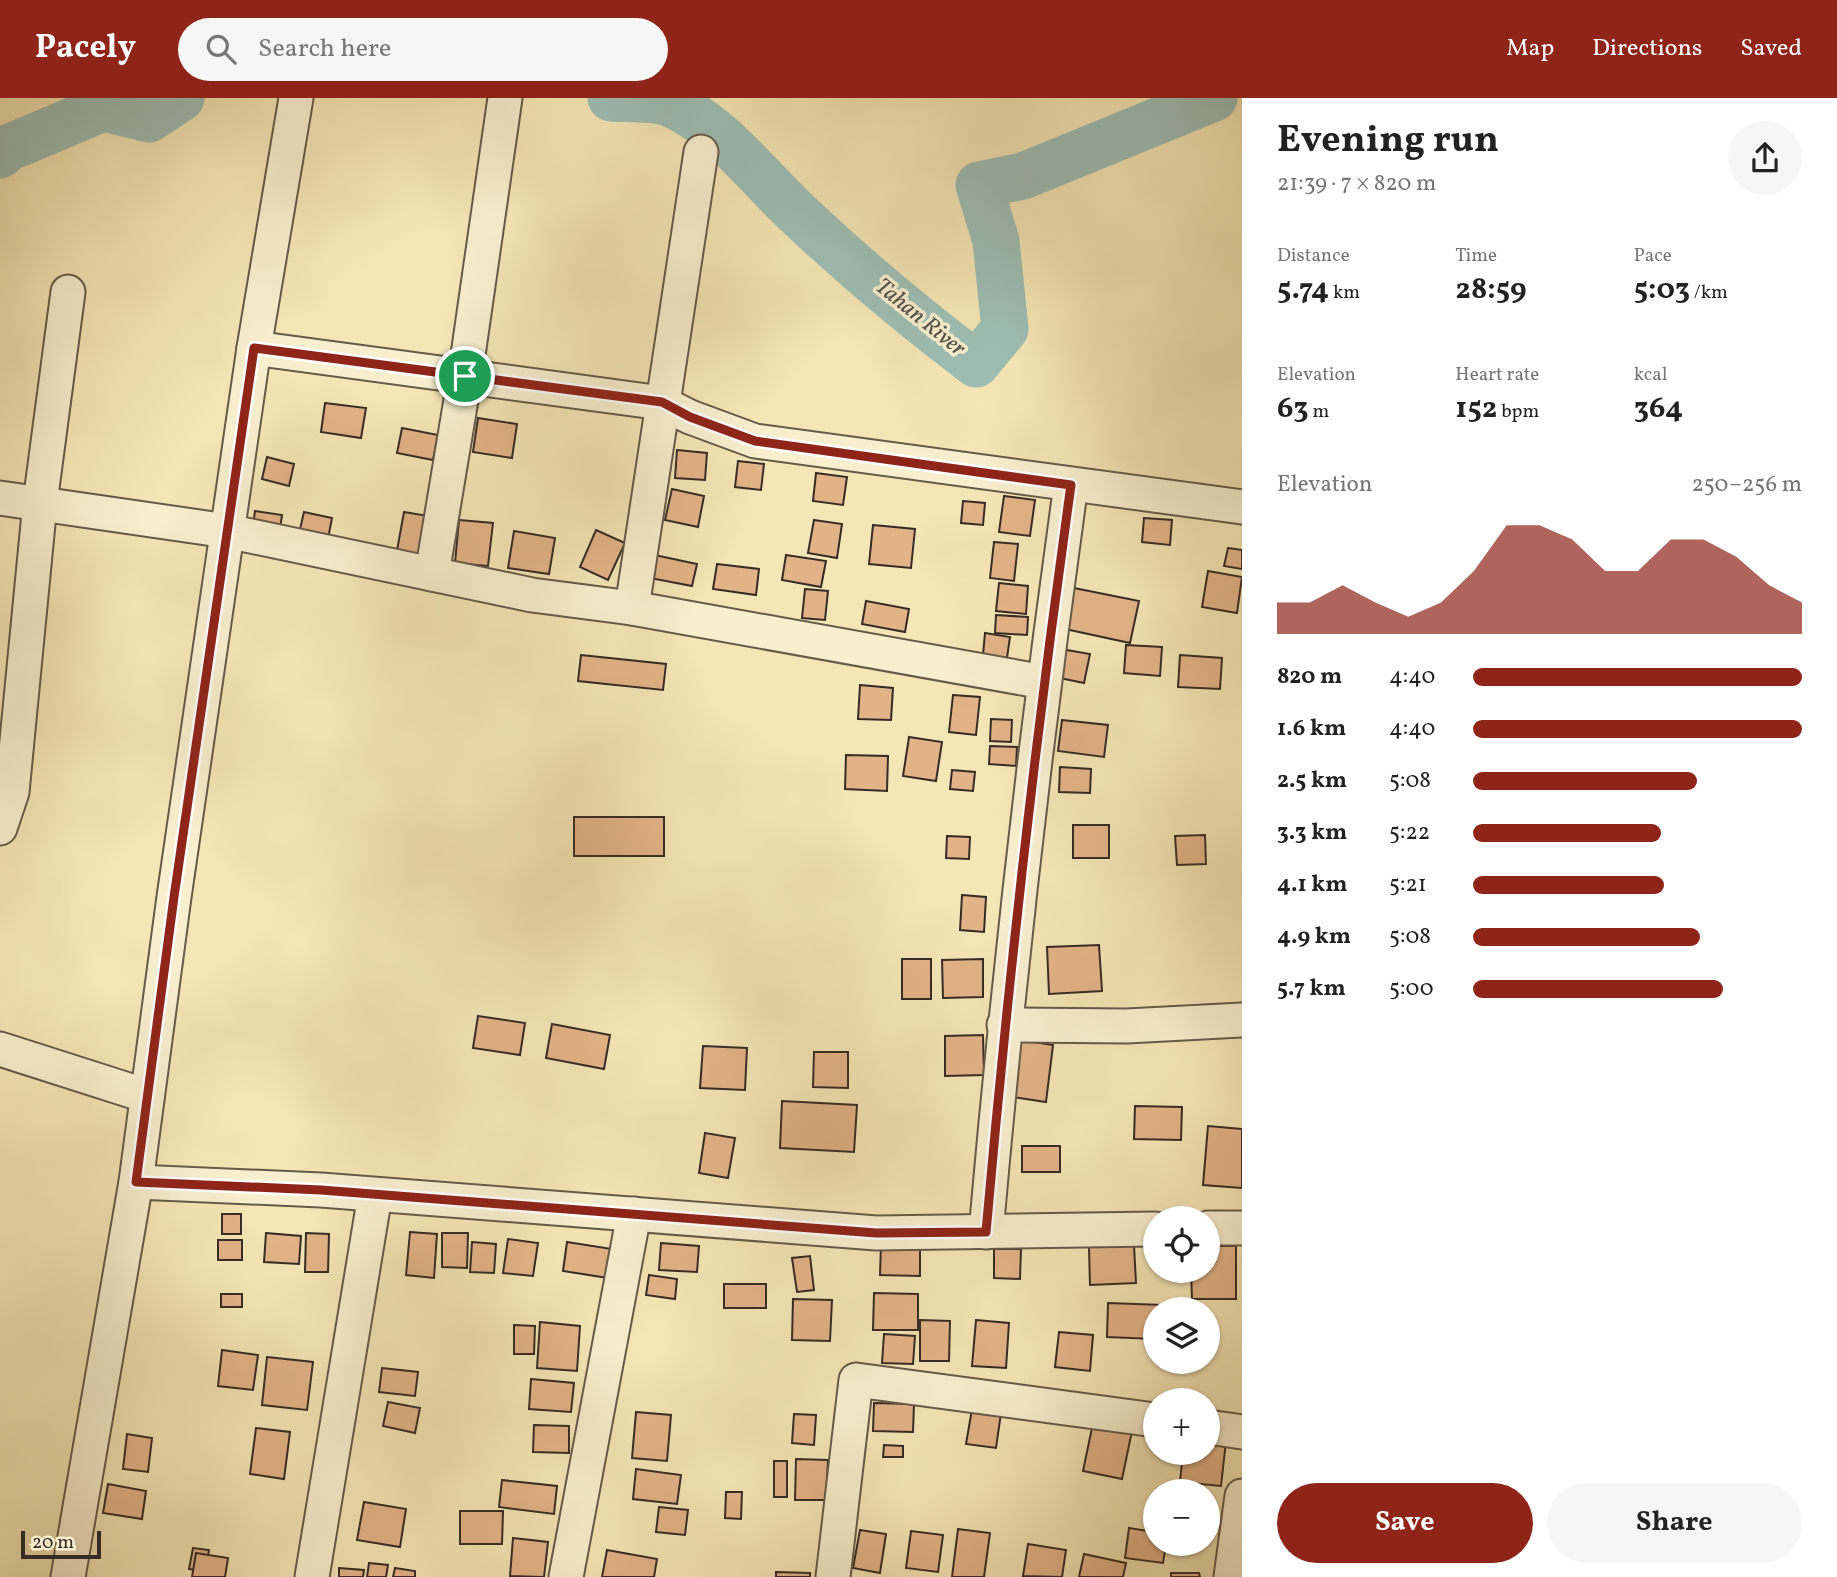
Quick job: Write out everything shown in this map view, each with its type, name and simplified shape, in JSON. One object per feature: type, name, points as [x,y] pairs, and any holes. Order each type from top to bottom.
[{"type":"street","points":[[68,1577],[136,1182],[254,348],[296,98]]},
{"type":"street","points":[[432,574],[465,376],[505,102]]},
{"type":"street","points":[[632,608],[702,152]]},
{"type":"street","points":[[0,828],[12,792],[40,503],[68,292]]},
{"type":"street","points":[[254,348],[662,402],[690,417],[755,441],[1242,507]]},
{"type":"street","points":[[986,1232],[1004,1024],[1044,682],[1071,485]]},
{"type":"street","points":[[0,498],[227,531],[532,595],[632,608],[1044,682]]},
{"type":"street","points":[[1004,1024],[1127,1026],[1242,1020]]},
{"type":"street","points":[[0,1048],[148,1096]]},
{"type":"street","points":[[136,1182],[375,1195],[876,1233],[1143,1229]]},
{"type":"street","points":[[312,1577],[375,1195]]},
{"type":"street","points":[[566,1577],[634,1214]]},
{"type":"street","points":[[1220,1228],[1242,1228]]},
{"type":"street","points":[[833,1577],[856,1380],[1143,1418]]},
{"type":"street","points":[[1220,1429],[1242,1432]]},
{"type":"street","points":[[1231,1577],[1242,1496]]},
{"type":"building","points":[[325,403],[366,408],[361,438],[321,432]]},
{"type":"building","points":[[478,418],[517,424],[512,458],[473,452]]},
{"type":"building","points":[[402,428],[438,435],[433,460],[397,453]]},
{"type":"building","points":[[677,450],[707,453],[705,480],[675,478]]},
{"type":"building","points":[[267,457],[294,464],[289,486],[262,479]]},
{"type":"building","points":[[738,461],[764,464],[761,490],[735,487]]},
{"type":"building","points":[[816,473],[847,477],[843,505],[813,501]]},
{"type":"building","points":[[672,489],[704,496],[698,527],[665,520]]},
{"type":"building","points":[[1004,496],[1035,500],[1030,536],[999,532]]},
{"type":"building","points":[[963,501],[985,503],[983,525],[961,523]]},
{"type":"building","points":[[255,511],[282,515],[279,536],[252,532]]},
{"type":"building","points":[[304,512],[332,518],[327,544],[298,538]]},
{"type":"building","points":[[404,512],[428,516],[420,560],[396,556]]},
{"type":"building","points":[[1144,518],[1172,520],[1170,545],[1142,542]]},
{"type":"building","points":[[459,520],[493,523],[488,566],[455,563]]},
{"type":"building","points":[[814,520],[842,524],[837,558],[808,553]]},
{"type":"building","points":[[873,525],[915,529],[911,568],[869,564]]},
{"type":"building","points":[[596,530],[625,543],[608,580],[580,567]]},
{"type":"building","points":[[514,531],[555,538],[549,574],[508,568]]},
{"type":"building","points":[[994,542],[1018,544],[1014,581],[990,578]]},
{"type":"building","points":[[1228,548],[1242,550],[1242,569],[1224,566]]},
{"type":"building","points":[[650,554],[697,564],[692,586],[645,577]]},
{"type":"building","points":[[786,555],[826,561],[821,587],[782,580]]},
{"type":"building","points":[[717,564],[759,569],[756,595],[713,589]]},
{"type":"building","points":[[1208,571],[1242,577],[1237,613],[1202,607]]},
{"type":"building","points":[[999,583],[1028,586],[1026,614],[996,611]]},
{"type":"building","points":[[1074,588],[1139,601],[1130,643],[1065,629]]},
{"type":"building","points":[[805,589],[828,591],[825,620],[802,618]]},
{"type":"building","points":[[866,601],[909,609],[905,632],[862,624]]},
{"type":"building","points":[[996,615],[1028,617],[1027,635],[995,633]]},
{"type":"building","points":[[985,633],[1010,637],[1007,658],[983,655]]},
{"type":"building","points":[[1126,645],[1162,647],[1160,676],[1124,673]]},
{"type":"building","points":[[1061,649],[1090,654],[1084,683],[1055,677]]},
{"type":"building","points":[[581,655],[666,664],[663,690],[578,681]]},
{"type":"building","points":[[1180,655],[1222,658],[1220,689],[1178,687]]},
{"type":"building","points":[[860,685],[893,688],[891,720],[858,719]]},
{"type":"building","points":[[953,695],[980,697],[976,735],[949,732]]},
{"type":"building","points":[[991,719],[1012,720],[1011,742],[990,741]]},
{"type":"building","points":[[1062,720],[1108,725],[1104,757],[1058,751]]},
{"type":"building","points":[[909,737],[942,742],[936,781],[903,776]]},
{"type":"building","points":[[990,746],[1017,747],[1016,766],[989,764]]},
{"type":"building","points":[[846,755],[888,756],[887,791],[845,789]]},
{"type":"building","points":[[1060,767],[1091,769],[1090,793],[1059,792]]},
{"type":"building","points":[[952,770],[975,772],[973,791],[950,789]]},
{"type":"building","points":[[574,817],[664,817],[664,856],[574,856]]},
{"type":"building","points":[[1073,825],[1109,825],[1109,858],[1073,858]]},
{"type":"building","points":[[1205,835],[1206,864],[1177,865],[1175,836]]},
{"type":"building","points":[[947,836],[970,837],[969,859],[946,858]]},
{"type":"building","points":[[962,895],[986,897],[984,932],[960,930]]},
{"type":"building","points":[[1099,945],[1102,991],[1049,994],[1047,947]]},
{"type":"building","points":[[902,959],[931,959],[931,999],[902,999]]},
{"type":"building","points":[[983,959],[983,997],[943,998],[942,960]]},
{"type":"building","points":[[478,1016],[525,1023],[520,1055],[473,1048]]},
{"type":"building","points":[[552,1024],[610,1035],[604,1069],[546,1058]]},
{"type":"building","points":[[983,1035],[984,1075],[945,1076],[945,1036]]},
{"type":"building","points":[[1021,1040],[1053,1045],[1046,1102],[1013,1097]]},
{"type":"building","points":[[703,1046],[747,1048],[745,1090],[700,1088]]},
{"type":"building","points":[[814,1052],[848,1052],[848,1088],[813,1087]]},
{"type":"building","points":[[782,1101],[857,1105],[854,1152],[780,1148]]},
{"type":"building","points":[[1135,1106],[1182,1107],[1181,1140],[1134,1139]]},
{"type":"building","points":[[1208,1126],[1242,1129],[1242,1188],[1203,1185]]},
{"type":"building","points":[[705,1133],[735,1138],[728,1178],[699,1173]]},
{"type":"building","points":[[1022,1146],[1060,1146],[1060,1172],[1022,1172]]},
{"type":"building","points":[[222,1214],[241,1214],[241,1234],[222,1234]]},
{"type":"building","points":[[410,1232],[437,1234],[434,1278],[406,1275]]},
{"type":"building","points":[[266,1233],[301,1236],[299,1264],[264,1262]]},
{"type":"building","points":[[306,1233],[329,1234],[328,1272],[305,1272]]},
{"type":"building","points":[[442,1233],[468,1233],[467,1268],[442,1267]]},
{"type":"building","points":[[508,1239],[538,1243],[533,1276],[503,1273]]},
{"type":"building","points":[[218,1240],[242,1240],[242,1260],[218,1260]]},
{"type":"building","points":[[472,1242],[496,1244],[494,1273],[470,1272]]},
{"type":"building","points":[[567,1242],[612,1249],[608,1278],[563,1271]]},
{"type":"building","points":[[661,1243],[699,1246],[697,1272],[659,1270]]},
{"type":"building","points":[[881,1244],[920,1245],[920,1276],[880,1275]]},
{"type":"building","points":[[1134,1245],[1136,1283],[1090,1285],[1089,1247]]},
{"type":"building","points":[[1220,1246],[1236,1246],[1236,1299],[1192,1297],[1191,1283],[1220,1283]]},
{"type":"building","points":[[994,1249],[1021,1249],[1020,1279],[994,1278]]},
{"type":"building","points":[[810,1256],[814,1290],[797,1292],[792,1258]]},
{"type":"building","points":[[649,1275],[677,1279],[675,1299],[646,1295]]},
{"type":"building","points":[[724,1284],[766,1284],[766,1308],[724,1308]]},
{"type":"building","points":[[874,1293],[918,1294],[918,1330],[873,1330]]},
{"type":"building","points":[[221,1294],[242,1294],[242,1307],[221,1307]]},
{"type":"building","points":[[793,1299],[832,1300],[830,1341],[792,1340]]},
{"type":"building","points":[[1108,1303],[1143,1304],[1143,1338],[1107,1337]]},
{"type":"building","points":[[920,1320],[950,1321],[949,1361],[920,1361]]},
{"type":"building","points":[[976,1320],[1009,1323],[1006,1368],[972,1366]]},
{"type":"building","points":[[540,1322],[580,1326],[577,1371],[537,1368]]},
{"type":"building","points":[[514,1325],[535,1326],[534,1354],[514,1354]]},
{"type":"building","points":[[1059,1332],[1093,1335],[1090,1371],[1055,1367]]},
{"type":"building","points":[[884,1334],[915,1336],[913,1364],[882,1363]]},
{"type":"building","points":[[222,1350],[258,1355],[253,1390],[218,1386]]},
{"type":"building","points":[[267,1357],[313,1362],[307,1410],[262,1405]]},
{"type":"building","points":[[382,1368],[418,1372],[415,1396],[379,1392]]},
{"type":"building","points":[[531,1379],[574,1383],[571,1412],[529,1409]]},
{"type":"building","points":[[388,1402],[420,1408],[415,1433],[383,1426]]},
{"type":"building","points":[[874,1403],[914,1404],[913,1432],[873,1431]]},
{"type":"building","points":[[972,1409],[1001,1413],[996,1448],[966,1444]]},
{"type":"building","points":[[636,1412],[671,1415],[667,1461],[632,1458]]},
{"type":"building","points":[[794,1414],[816,1415],[814,1445],[792,1443]]},
{"type":"building","points":[[1093,1423],[1132,1431],[1122,1479],[1083,1471]]},
{"type":"building","points":[[534,1425],[569,1426],[569,1453],[533,1452]]},
{"type":"building","points":[[256,1428],[290,1432],[284,1479],[250,1474]]},
{"type":"building","points":[[127,1434],[152,1438],[148,1472],[123,1469]]},
{"type":"building","points":[[1220,1440],[1226,1441],[1221,1486],[1220,1479],[1180,1479],[1182,1465],[1220,1465]]},
{"type":"building","points":[[884,1445],[903,1446],[903,1457],[883,1457]]},
{"type":"building","points":[[796,1459],[828,1460],[826,1500],[795,1500]]},
{"type":"building","points":[[774,1461],[787,1461],[787,1497],[774,1497]]},
{"type":"building","points":[[636,1469],[681,1475],[677,1504],[633,1499]]},
{"type":"building","points":[[502,1480],[557,1486],[554,1514],[499,1507]]},
{"type":"building","points":[[108,1484],[146,1491],[142,1519],[103,1513]]},
{"type":"building","points":[[726,1492],[742,1492],[741,1519],[725,1518]]},
{"type":"building","points":[[364,1502],[406,1509],[400,1547],[357,1540]]},
{"type":"building","points":[[659,1507],[688,1510],[685,1535],[656,1532]]},
{"type":"building","points":[[460,1511],[503,1511],[502,1544],[460,1544]]},
{"type":"building","points":[[1129,1528],[1143,1530],[1143,1556],[1164,1556],[1163,1563],[1125,1558]]},
{"type":"building","points":[[958,1529],[990,1533],[984,1577],[952,1577]]},
{"type":"building","points":[[860,1530],[886,1534],[880,1573],[853,1568]]},
{"type":"building","points":[[911,1531],[943,1535],[938,1572],[906,1568]]},
{"type":"building","points":[[513,1538],[548,1542],[544,1577],[510,1576]]},
{"type":"building","points":[[1028,1544],[1066,1550],[1062,1577],[1023,1576]]},
{"type":"building","points":[[193,1548],[209,1550],[205,1572],[189,1569]]},
{"type":"building","points":[[607,1550],[657,1559],[654,1577],[602,1577]]},
{"type":"building","points":[[196,1553],[228,1558],[225,1577],[192,1577]]},
{"type":"building","points":[[1084,1554],[1126,1563],[1123,1577],[1079,1577]]},
{"type":"building","points":[[369,1563],[388,1565],[386,1577],[367,1577]]},
{"type":"building","points":[[339,1568],[364,1570],[363,1577],[339,1577]]},
{"type":"building","points":[[395,1568],[415,1571],[415,1577],[393,1577]]},
{"type":"building","points":[[776,1572],[810,1573],[810,1577],[776,1577]]},
{"type":"building","points":[[1171,1573],[1199,1573],[1200,1577],[1171,1577]]},
{"type":"waterway","name":"Tahan River","points":[[0,155],[8,148],[103,108],[149,119],[181,98]]},
{"type":"waterway","name":"Tahan River","points":[[611,98],[663,101],[705,124],[738,152],[782,199],[840,253],[976,364],[1005,329],[996,241],[979,185],[1023,176],[1214,98]]},
{"type":"route","points":[[254,348],[465,376],[662,402],[690,417],[755,441],[1071,485],[1044,682],[1004,1024],[986,1232],[876,1233],[321,1190],[136,1182],[174,897],[254,348]]}]
